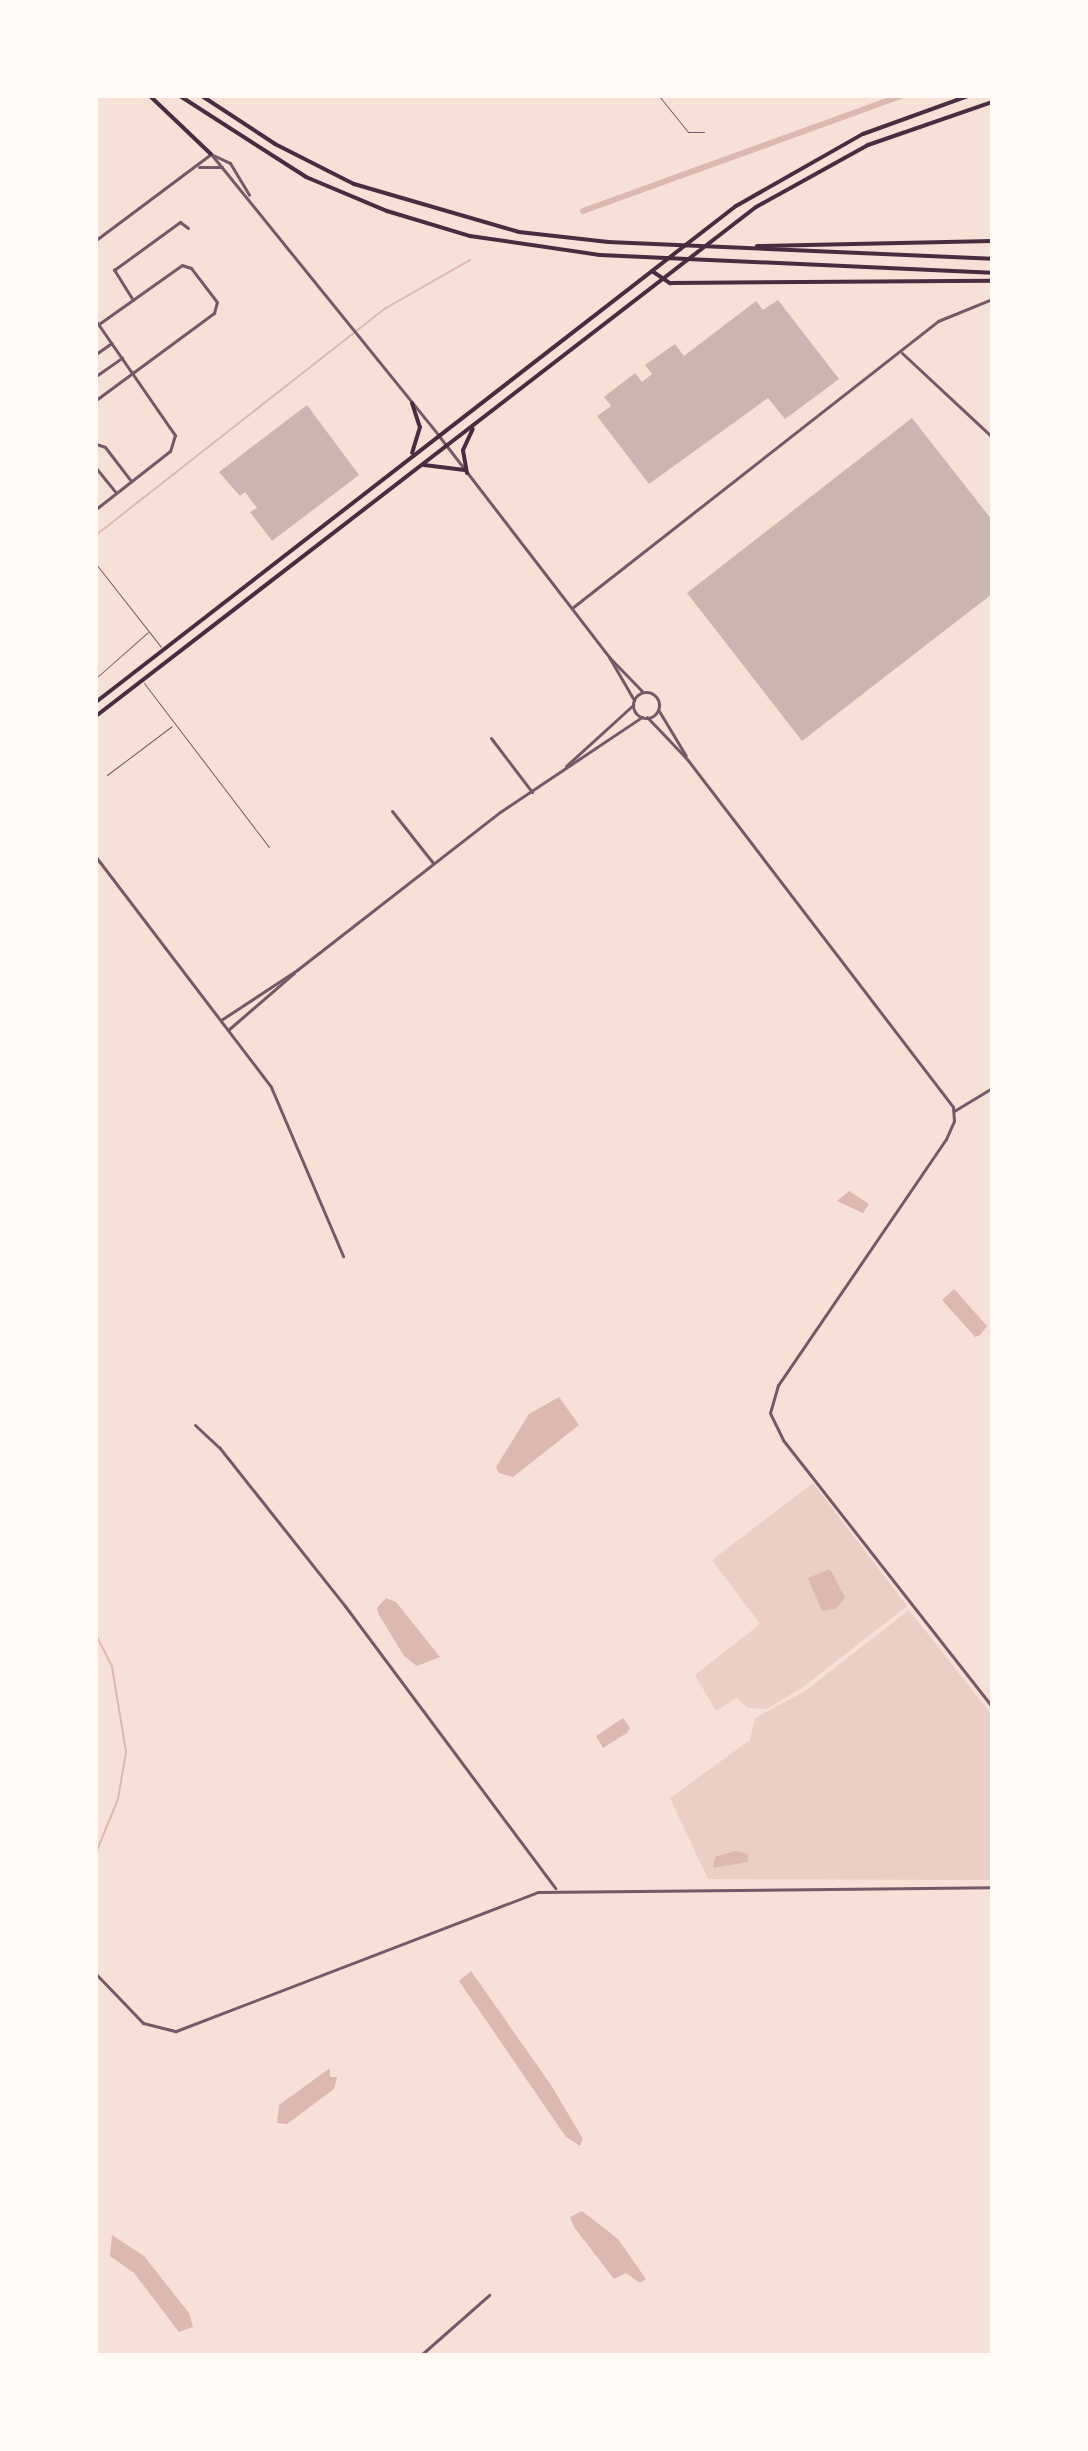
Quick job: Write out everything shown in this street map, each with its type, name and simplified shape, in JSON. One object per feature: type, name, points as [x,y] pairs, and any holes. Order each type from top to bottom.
[{"type":"main road","points":[[150,96],[211,154]]},
{"type":"main road","points":[[180,96],[267,156],[387,211],[515,245],[644,257],[992,273]]},
{"type":"main road","points":[[202,96],[275,144],[390,198],[519,232],[734,247],[992,241]]},
{"type":"main road","points":[[96,702],[736,206],[804,163],[893,121],[968,96]]},
{"type":"main road","points":[[96,716],[756,207],[810,174],[899,131],[992,102]]},
{"type":"main road","points":[[742,247],[992,259]]},
{"type":"main road","points":[[652,271],[661,281],[992,281]]},
{"type":"main road","points":[[408,458],[419,434],[412,403]]},
{"type":"main road","points":[[423,465],[466,472],[463,452],[474,427]]},
{"type":"street","points":[[96,240],[211,154]]},
{"type":"street","points":[[211,154],[251,198],[609,657],[644,692],[655,696],[658,708],[687,759],[954,1111]]},
{"type":"street","points":[[211,154],[230,163],[251,198]]},
{"type":"street","points":[[195,168],[209,164],[225,169]]},
{"type":"street","points":[[133,300],[114,270],[180,222],[188,228]]},
{"type":"street","points":[[96,400],[134,373],[217,305],[186,264],[97,322],[123,357],[134,373],[172,425],[175,439],[170,451],[116,494],[98,507],[96,501]]},
{"type":"street","points":[[572,609],[948,315],[992,299]]},
{"type":"street","points":[[96,354],[112,343]]},
{"type":"street","points":[[902,353],[992,437]]},
{"type":"street","points":[[96,376],[123,357]]},
{"type":"street","points":[[97,446],[132,481]]},
{"type":"street","points":[[96,468],[116,494]]},
{"type":"street","points":[[609,657],[644,717],[687,759]]},
{"type":"street","points":[[564,768],[644,692]]},
{"type":"street","points":[[228,1030],[297,970],[433,863],[564,768],[658,708]]},
{"type":"street","points":[[491,738],[532,792]]},
{"type":"street","points":[[392,811],[433,863]]},
{"type":"street","points":[[96,857],[277,1097],[343,1256]]},
{"type":"street","points":[[221,1020],[297,970]]},
{"type":"street","points":[[992,1088],[954,1111],[946,1139],[778,1385],[770,1413],[783,1440],[992,1707]]},
{"type":"street","points":[[195,1425],[219,1447],[345,1606],[556,1889]]},
{"type":"street","points":[[96,1974],[143,2023],[176,2031],[502,1903],[556,1889],[992,1887]]},
{"type":"street","points":[[421,2355],[489,2295]]},
{"type":"lane","points":[[659,96],[688,132],[704,132]]},
{"type":"lane","points":[[96,564],[163,649]]},
{"type":"lane","points":[[96,678],[149,631]]},
{"type":"lane","points":[[142,680],[269,847]]},
{"type":"lane","points":[[107,775],[174,724]]},
{"type":"shaded area","points":[[849,1191],[869,1204],[863,1213],[837,1201]]},
{"type":"shaded area","points":[[954,1289],[987,1326],[980,1335],[975,1337],[942,1300]]},
{"type":"shaded area","points":[[559,1397],[579,1425],[513,1477],[499,1473],[496,1467],[529,1414]]},
{"type":"shaded area","points":[[813,1483],[907,1606],[802,1688],[767,1709],[748,1708],[736,1698],[716,1711],[695,1675],[760,1624],[712,1560]]},
{"type":"shaded area","points":[[830,1569],[845,1598],[835,1609],[822,1611],[808,1578]]},
{"type":"shaded area","points":[[386,1598],[396,1602],[440,1657],[417,1666],[404,1656],[379,1615],[377,1608]]},
{"type":"shaded area","points":[[909,1610],[992,1715],[992,1880],[708,1879],[670,1798],[750,1740],[755,1718],[805,1691]]},
{"type":"shaded area","points":[[623,1718],[630,1728],[627,1733],[603,1748],[596,1736]]},
{"type":"shaded area","points":[[735,1851],[748,1854],[748,1862],[713,1868],[715,1857]]},
{"type":"shaded area","points":[[471,1971],[551,2085],[583,2139],[580,2146],[566,2137],[459,1981]]},
{"type":"shaded area","points":[[330,2068],[330,2077],[337,2077],[334,2089],[287,2124],[277,2123],[279,2105]]},
{"type":"shaded area","points":[[582,2211],[618,2239],[646,2279],[640,2283],[626,2273],[614,2279],[574,2227],[570,2217]]},
{"type":"shaded area","points":[[112,2235],[144,2256],[189,2313],[193,2327],[179,2332],[134,2273],[110,2256]]},
{"type":"building","points":[[778,300],[839,379],[785,419],[768,398],[649,484],[597,416],[611,406],[604,397],[635,373],[642,382],[652,374],[645,365],[675,344],[684,356],[756,301],[763,310]]},
{"type":"building","points":[[307,405],[359,475],[272,541],[250,512],[257,508],[245,492],[240,496],[219,472]]},
{"type":"building","points":[[912,418],[992,520],[992,594],[802,741],[687,593]]},
{"type":"waterway","points":[[583,211],[900,96]]},
{"type":"waterway","points":[[96,535],[386,308],[470,260]]},
{"type":"waterway","points":[[96,1635],[112,1667],[126,1752],[118,1799],[96,1853]]}]
